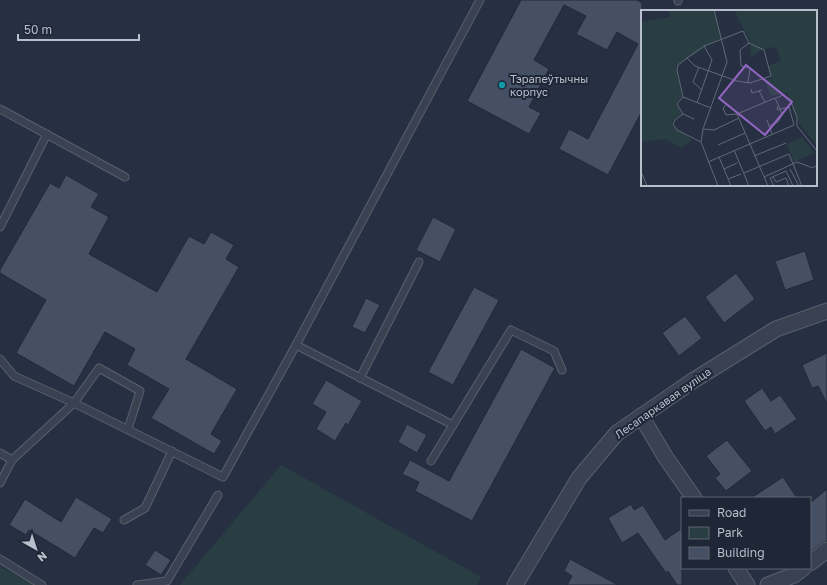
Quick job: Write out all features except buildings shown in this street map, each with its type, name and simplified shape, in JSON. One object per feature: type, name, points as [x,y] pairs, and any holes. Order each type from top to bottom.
[{"type":"street","name":"Лесапаркавая вуліца","points":[[515,585],[579,478],[617,432],[694,380],[776,329],[827,311]]},
{"type":"street","points":[[640,416],[666,458],[693,497]]},
{"type":"street","points":[[811,562],[827,550]]},
{"type":"street","points":[[737,569],[747,585]]},
{"type":"street","points":[[768,585],[794,575],[802,569]]},
{"type":"lane","points":[[0,359],[14,376],[74,403],[223,477],[296,345],[480,0]]},
{"type":"lane","points":[[0,109],[125,177]]},
{"type":"lane","points":[[0,227],[47,134]]},
{"type":"lane","points":[[360,378],[419,262]]},
{"type":"lane","points":[[431,461],[511,330],[554,351],[562,370]]},
{"type":"lane","points":[[296,345],[453,425]]},
{"type":"lane","points":[[0,483],[12,460],[74,403],[99,368],[140,391],[128,430]]},
{"type":"lane","points":[[124,520],[145,508],[172,451]]},
{"type":"lane","points":[[0,453],[12,460]]},
{"type":"lane","points":[[137,585],[167,581],[218,495]]},
{"type":"lane","points":[[0,559],[42,585]]},
{"type":"green space","points":[[281,465],[481,577],[477,585],[180,585]]},
{"type":"green space","points":[[0,566],[34,585],[0,585]]},
{"type":"place","name":"Тэрапеўтычны корпус","points":[[502,85]]}]
